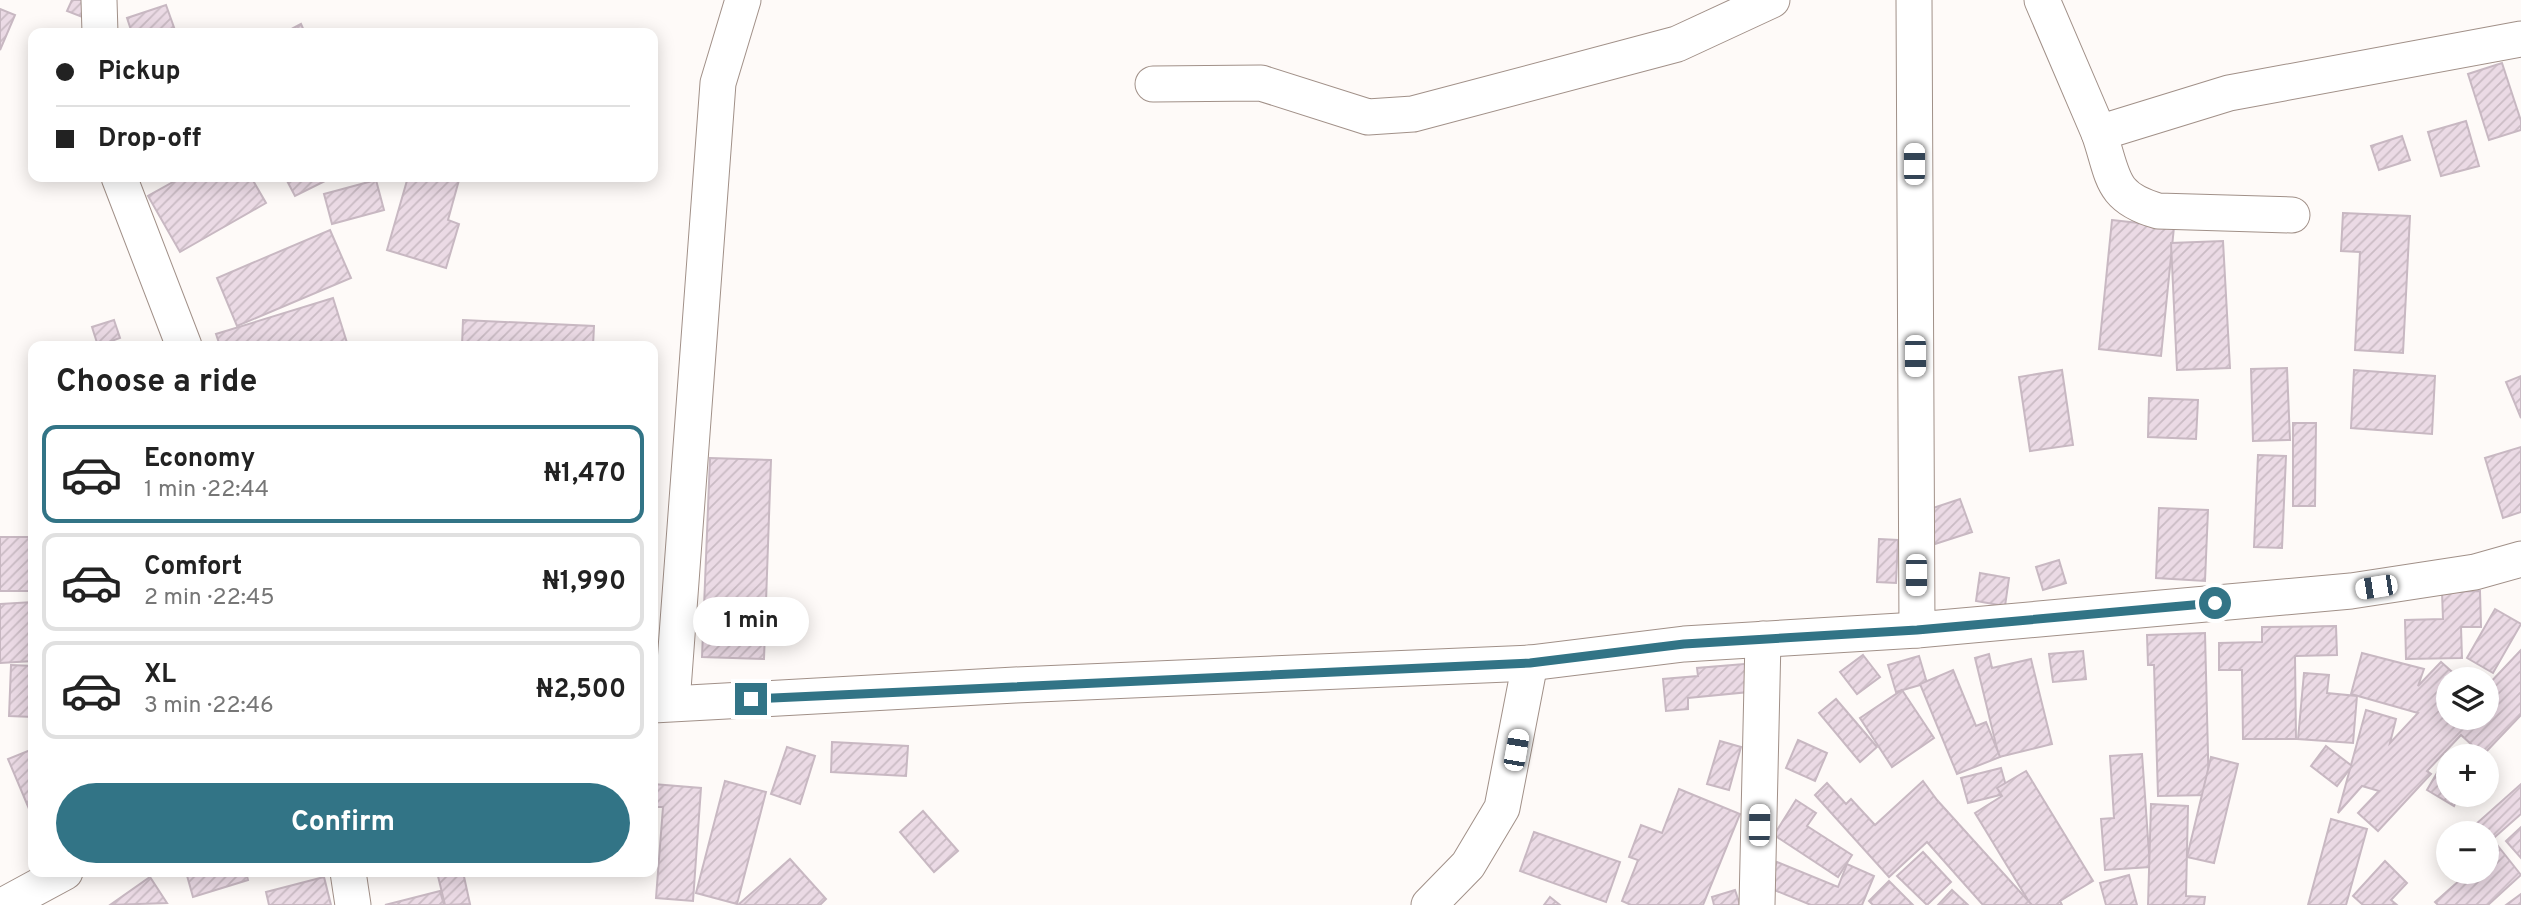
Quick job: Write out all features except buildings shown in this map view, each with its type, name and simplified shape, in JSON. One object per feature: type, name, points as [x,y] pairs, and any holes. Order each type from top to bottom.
[{"type":"street","points":[[99,0],[100,28]]},
{"type":"street","points":[[743,0],[718,83],[662,704],[1530,663],[1684,644],[1917,630],[2351,591],[2475,572],[2521,559]]},
{"type":"street","points":[[1153,84],[1261,83],[1368,117],[1413,114],[1676,44],[1772,0]]},
{"type":"street","points":[[1914,0],[1917,630]]},
{"type":"street","points":[[2042,0],[2099,133],[2120,194],[2137,205],[2158,211],[2292,215]]},
{"type":"street","points":[[2099,133],[2229,93],[2521,39]]},
{"type":"street","points":[[121,182],[182,341]]},
{"type":"street","points":[[1757,905],[1763,639]]},
{"type":"street","points":[[1429,905],[1468,865],[1502,808],[1530,663]]},
{"type":"street","points":[[4,905],[56,877]]},
{"type":"street","points":[[349,877],[353,905]]},
{"type":"route","points":[[751,699],[1530,663],[1684,644],[1917,630],[2215,603]]}]
